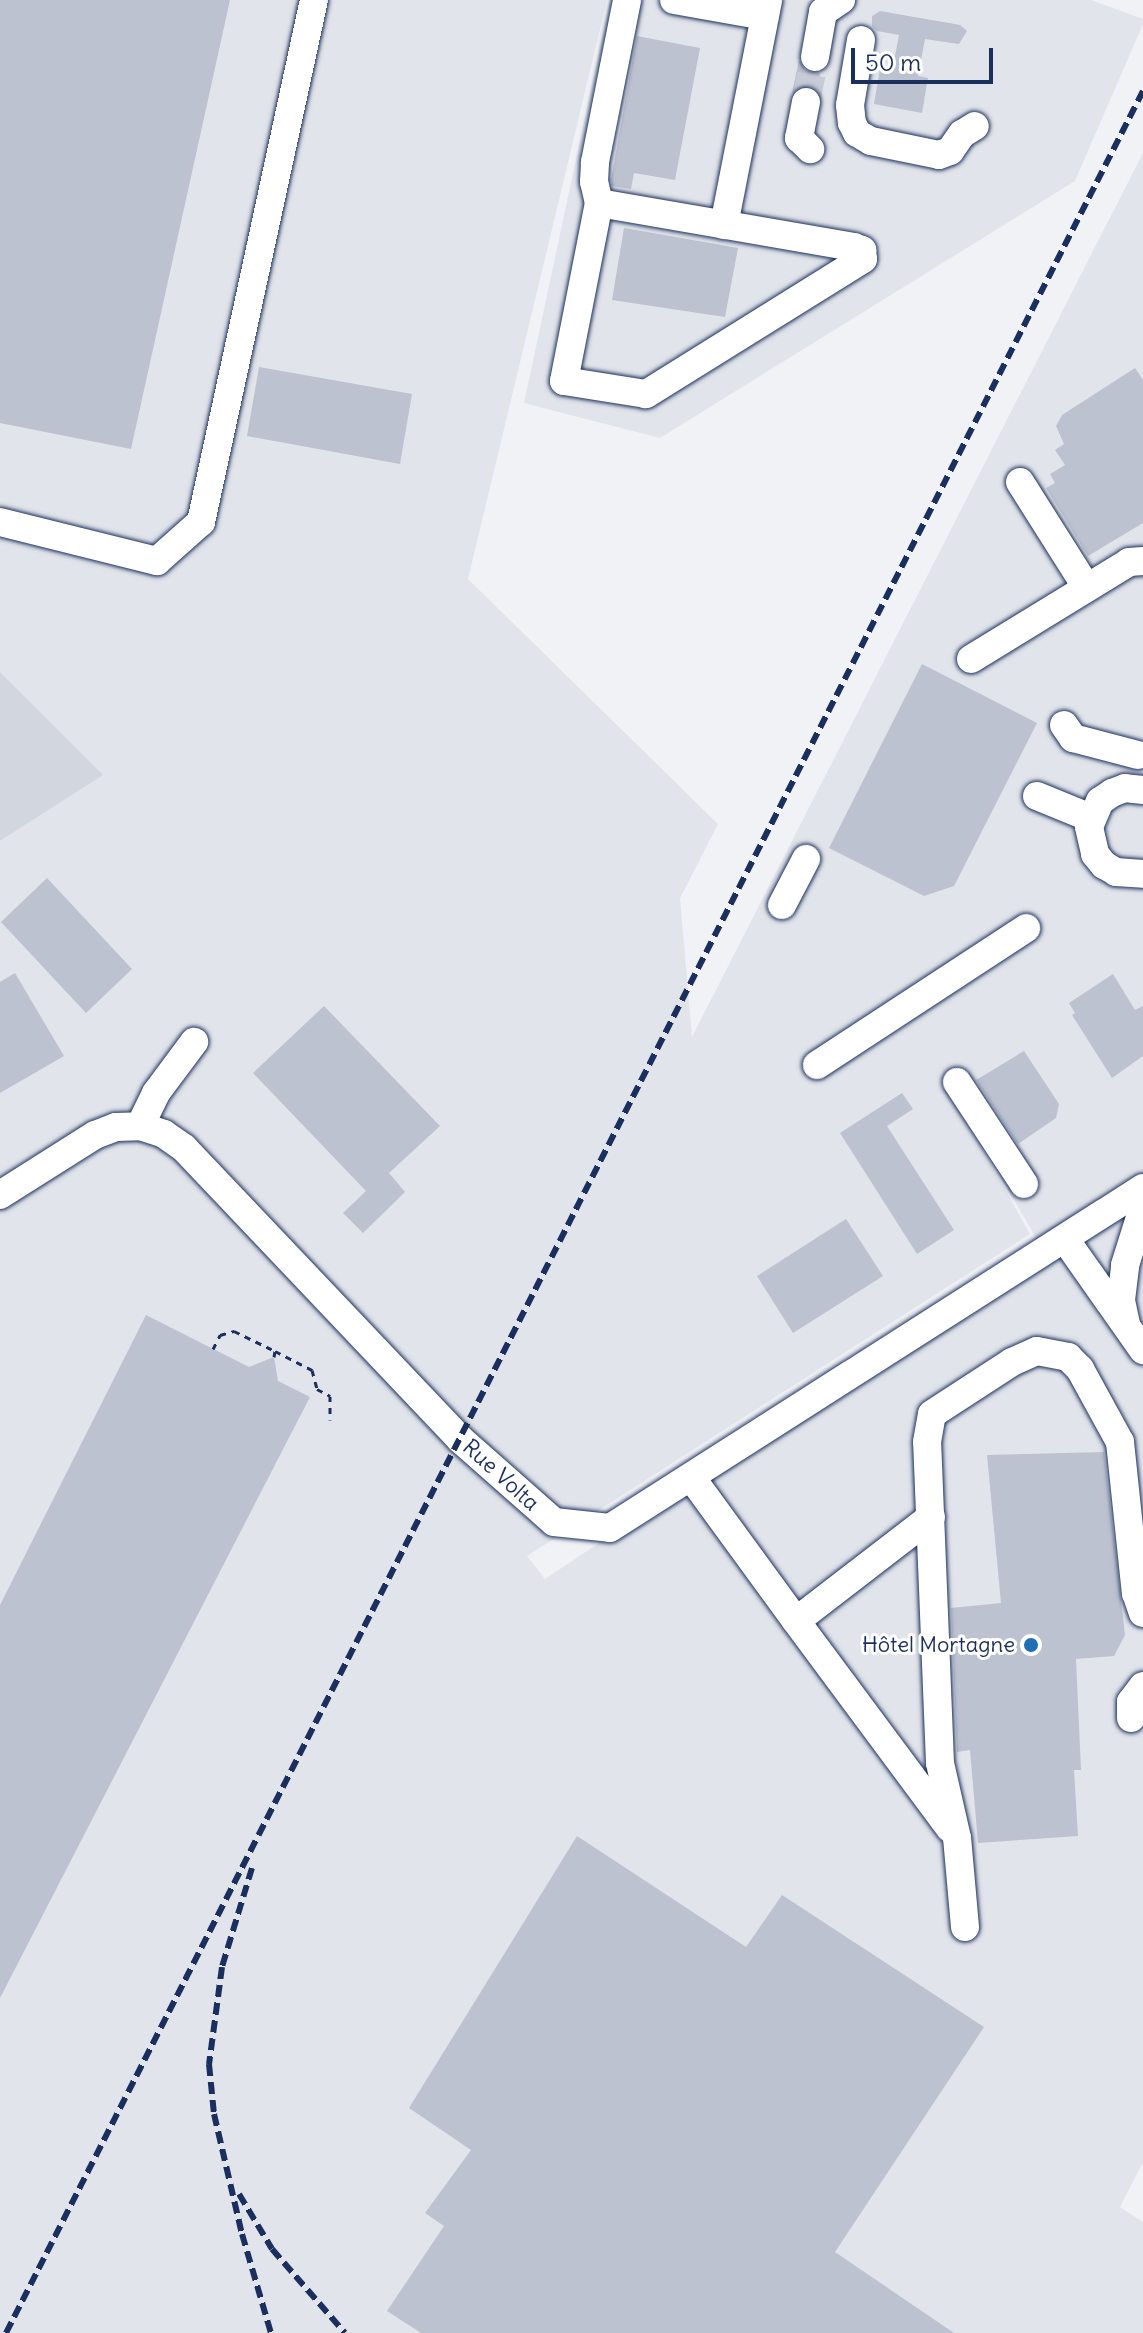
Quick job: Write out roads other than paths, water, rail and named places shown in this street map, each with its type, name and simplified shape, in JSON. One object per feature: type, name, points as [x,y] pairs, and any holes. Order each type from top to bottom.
[{"type":"street","points":[[0,522],[157,561],[201,522],[314,0]]},
{"type":"street","points":[[599,203],[854,247],[862,250],[863,259],[646,394],[564,381],[599,203],[594,182],[595,162],[627,0]]},
{"type":"street","points":[[674,0],[766,8],[724,225]]},
{"type":"street","points":[[815,57],[823,12],[841,0]]},
{"type":"street","points":[[859,50],[850,105],[852,123],[857,133],[871,141],[939,155],[950,151],[962,134],[975,126]]},
{"type":"street","points":[[805,144],[806,102]]},
{"type":"street","points":[[1020,482],[1087,588]]},
{"type":"street","points":[[971,659],[1129,562],[1143,561]]},
{"type":"street","points":[[1064,725],[1073,738],[1140,756],[1137,789],[1112,793],[1100,801],[1091,818],[1090,841],[1104,865],[1116,872],[1143,874]]},
{"type":"street","points":[[1037,796],[1091,818]]},
{"type":"street","points":[[782,905],[806,859]]},
{"type":"street","points":[[817,1065],[1026,928]]},
{"type":"street","points":[[0,1195],[95,1135],[116,1127],[140,1126],[156,1093],[194,1042]]},
{"type":"street","points":[[957,1082],[1024,1184]]},
{"type":"street","name":"Rue Volta","points":[[140,1126],[164,1134],[184,1148],[460,1439],[554,1522],[610,1528],[1143,1188]]},
{"type":"street","points":[[1135,1339],[1121,1300],[1125,1265],[1143,1208]]},
{"type":"street","points":[[1065,1239],[1135,1339]]},
{"type":"street","points":[[965,1927],[957,1838],[940,1763],[927,1442],[932,1414],[1012,1362],[1037,1351],[1068,1357],[1080,1369],[1120,1442],[1136,1593],[1143,1613]]},
{"type":"street","points":[[691,1477],[957,1838]]},
{"type":"street","points":[[796,1621],[931,1517]]},
{"type":"street","points":[[1131,1718],[1131,1702],[1143,1686]]},
{"type":"tunnel","points":[[806,102],[815,57]]},
{"type":"railway","points":[[6,2333],[1143,91]]},
{"type":"railway","points":[[252,1868],[222,1967],[209,2064],[214,2114],[242,2234],[271,2333]]},
{"type":"railway","points":[[239,2194],[272,2249],[345,2333]]},
{"type":"place","name":"Hôtel Mortagne","points":[[1031,1645]]}]
